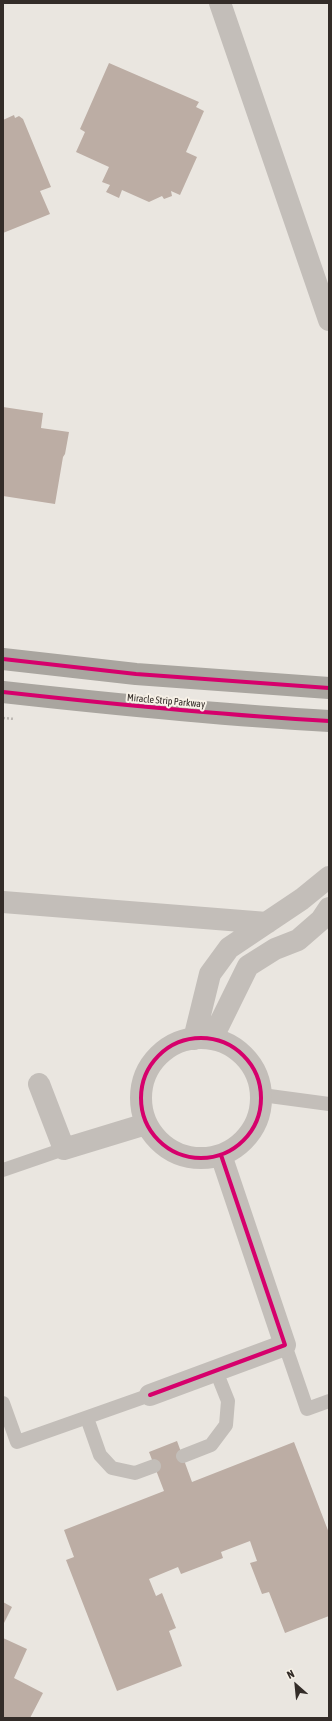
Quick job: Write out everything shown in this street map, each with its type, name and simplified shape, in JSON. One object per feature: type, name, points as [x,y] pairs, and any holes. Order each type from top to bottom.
[{"type":"highway","points":[[3,659],[136,674],[329,688]]},
{"type":"highway","name":"Miracle Strip Parkway","points":[[3,692],[120,705],[329,721]]},
{"type":"street","points":[[220,3],[329,320]]},
{"type":"street","points":[[203,1039],[210,974],[229,948],[302,899],[329,877]]},
{"type":"street","points":[[3,902],[267,923]]},
{"type":"street","points":[[203,1039],[248,966],[275,949],[298,940],[321,920],[329,908]]},
{"type":"street","points":[[203,1039],[230,1045],[245,1057],[255,1072],[262,1095],[260,1110],[253,1129],[239,1145],[222,1155],[204,1159],[186,1157],[169,1150],[156,1139],[146,1124],[141,1106],[142,1087],[148,1069],[160,1054],[176,1044],[203,1039]]},
{"type":"street","points":[[39,1084],[64,1149],[146,1124]]},
{"type":"street","points":[[150,1395],[285,1345],[222,1155]]},
{"type":"lane","points":[[262,1095],[329,1104]]},
{"type":"lane","points":[[3,1170],[64,1149]]},
{"type":"lane","points":[[285,1345],[308,1409],[329,1401]]},
{"type":"lane","points":[[183,1456],[211,1445],[226,1425],[228,1401],[216,1371]]},
{"type":"lane","points":[[3,1403],[17,1442],[150,1395]]},
{"type":"lane","points":[[87,1418],[100,1455],[112,1468],[135,1473],[154,1466]]},
{"type":"building","points":[[109,63],[199,102],[196,107],[204,111],[186,152],[197,157],[180,195],[171,191],[172,196],[164,199],[162,196],[149,202],[122,190],[119,198],[106,192],[110,185],[102,182],[109,167],[76,152],[85,132],[80,129]]},
{"type":"building","points":[[14,115],[15,118],[19,116],[23,119],[51,187],[40,191],[50,214],[3,233],[3,120]]},
{"type":"building","points":[[3,407],[43,413],[41,428],[69,432],[55,504],[3,496]]},
{"type":"building","points":[[177,1441],[192,1482],[294,1442],[329,1533],[329,1616],[285,1633],[269,1592],[262,1594],[250,1563],[257,1561],[250,1541],[221,1552],[223,1558],[181,1574],[178,1567],[149,1579],[156,1596],[162,1593],[176,1628],[169,1631],[182,1666],[117,1691],[66,1560],[74,1557],[64,1530],[164,1491],[149,1452]]},
{"type":"building","points":[[3,1602],[12,1607],[3,1625]]},
{"type":"building","points":[[3,1638],[27,1649],[14,1678],[43,1693],[30,1718],[3,1718]]},
{"type":"cycle path","points":[[3,659],[136,674],[329,688]]},
{"type":"cycle path","points":[[3,692],[166,709],[329,721]]},
{"type":"cycle path","points":[[201,1038],[213,1039],[224,1043],[234,1048],[243,1056],[251,1065],[256,1075],[260,1086],[261,1098],[260,1110],[256,1121],[251,1131],[243,1140],[234,1148],[224,1153],[213,1157],[201,1158],[189,1157],[178,1153],[168,1148],[159,1140],[151,1131],[146,1121],[142,1110],[141,1098],[142,1086],[146,1075],[151,1065],[159,1056],[168,1048],[178,1043],[189,1039],[201,1038]]},
{"type":"cycle path","points":[[150,1395],[285,1345],[221,1155]]}]
